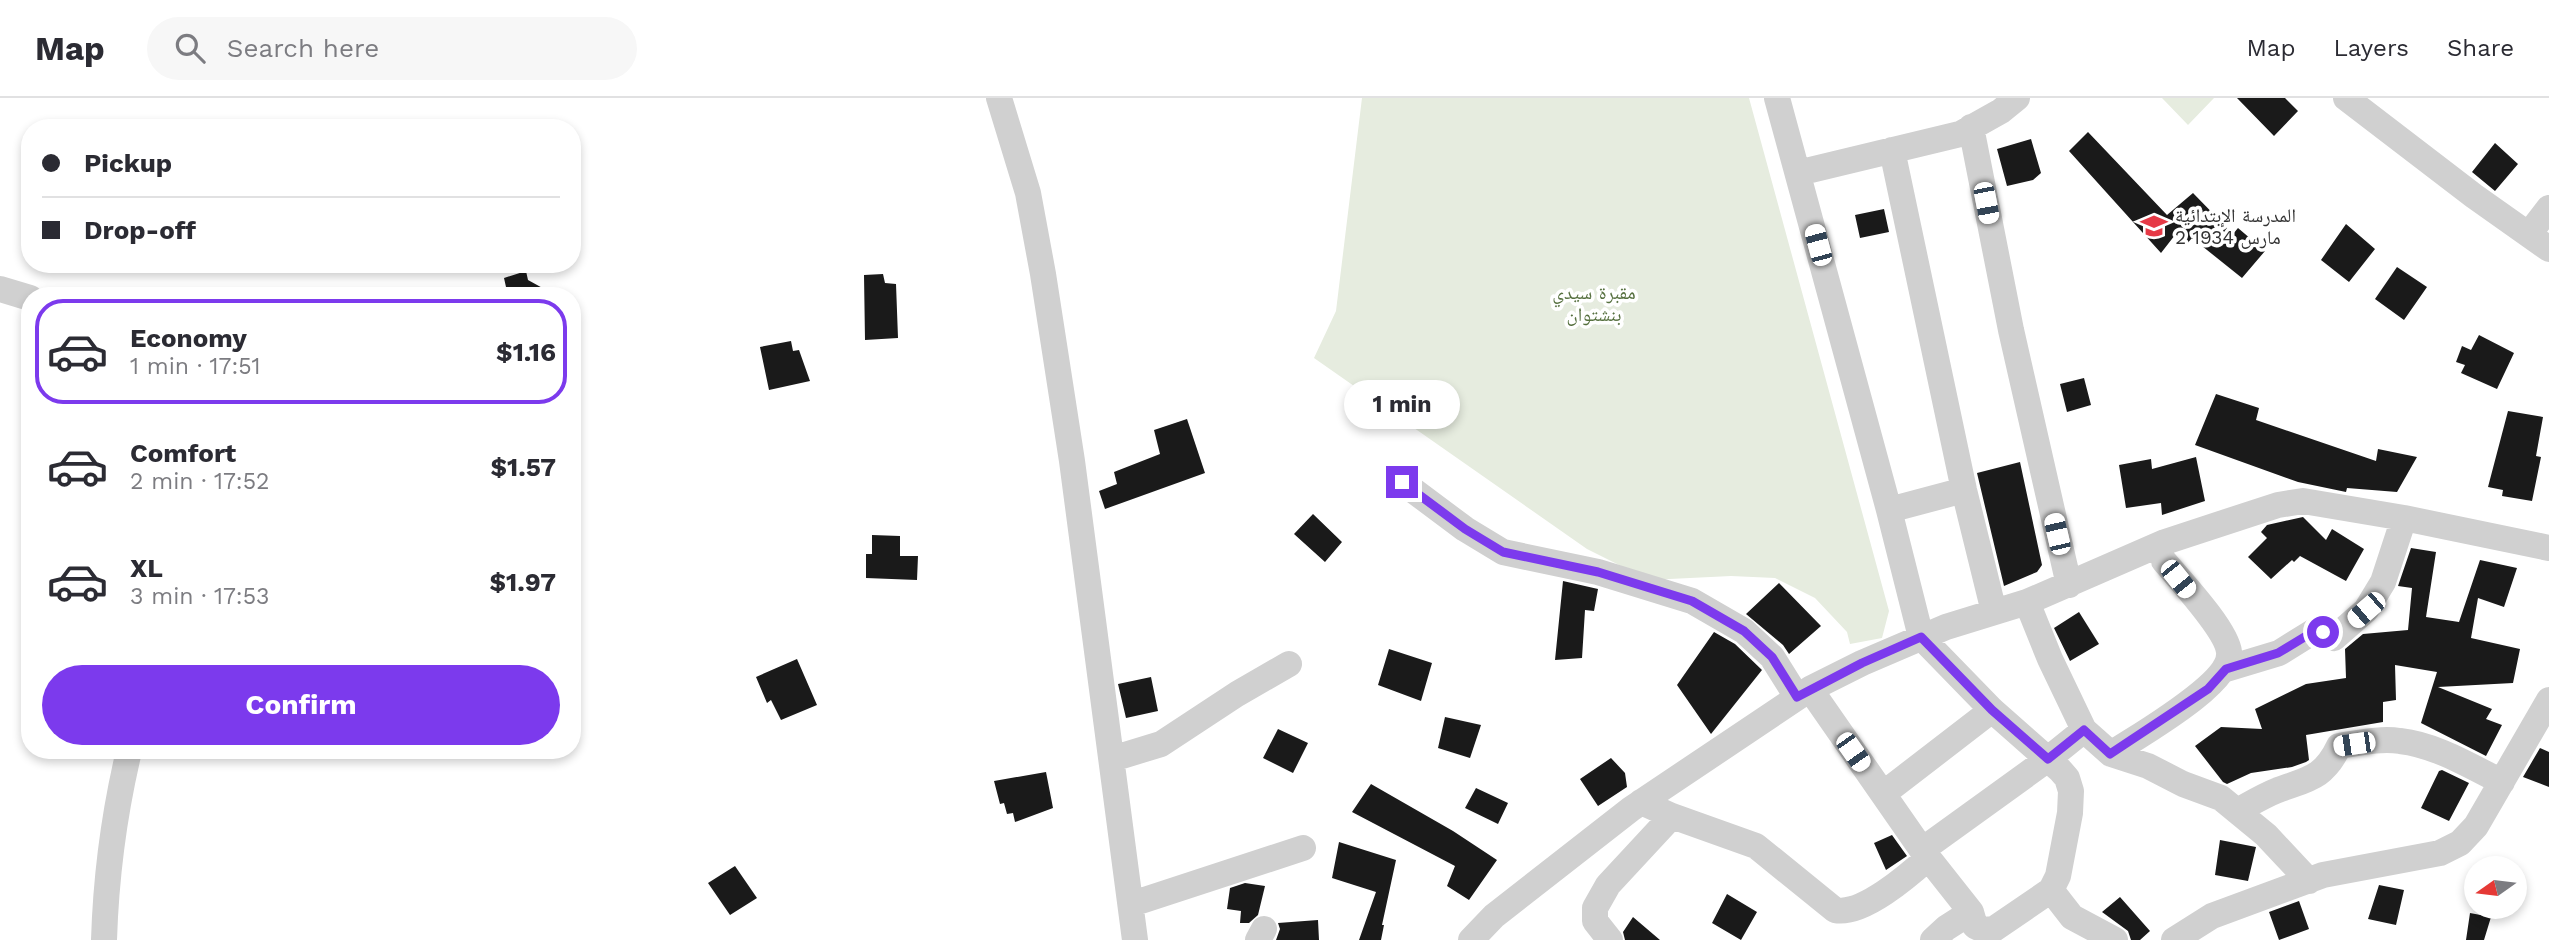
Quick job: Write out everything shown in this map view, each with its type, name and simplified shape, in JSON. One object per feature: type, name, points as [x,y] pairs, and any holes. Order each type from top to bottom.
[{"type":"street","points":[[999,98],[1028,193],[1043,274],[1073,461],[1135,940]]},
{"type":"street","points":[[1402,482],[1465,529],[1503,552],[1598,572],[1692,601],[1744,631],[1804,693],[1971,912],[1975,926],[1983,930],[1994,929],[2051,890],[2061,866],[2070,813],[2071,791],[2067,778],[1992,710],[1921,637],[1777,98]]},
{"type":"street","points":[[1798,173],[1960,134],[1979,116],[2001,111],[2017,98]]},
{"type":"street","points":[[2346,98],[2474,196],[2539,241],[2549,208]]},
{"type":"street","points":[[1979,116],[2011,330],[2069,585]]},
{"type":"street","points":[[1892,150],[1964,490],[1994,612]]},
{"type":"street","points":[[0,289],[21,295]]},
{"type":"street","points":[[1889,510],[1964,490]]},
{"type":"street","points":[[1471,940],[1493,916],[1641,802],[1804,693],[1921,637],[2027,602],[2165,542],[2278,505],[2304,501],[2404,517],[2549,548]]},
{"type":"street","points":[[2110,754],[2208,689],[2226,669],[2278,653],[2316,630],[2334,638],[2366,610],[2383,582],[2404,517]]},
{"type":"street","points":[[2164,561],[2221,631],[2229,652],[2226,669]]},
{"type":"street","points":[[2027,602],[2050,659],[2084,730],[2110,754],[2148,766],[2183,784],[2221,798],[2266,835],[2309,881]]},
{"type":"street","points":[[1112,759],[1161,744],[1237,694],[1289,664]]},
{"type":"street","points":[[2174,940],[2212,916],[2309,881],[2371,865],[2440,853],[2460,842],[2476,825],[2549,700]]},
{"type":"street","points":[[1883,794],[1992,710]]},
{"type":"street","points":[[1641,802],[1756,846],[1835,910],[1844,912],[1880,895],[1905,879],[1925,854],[2084,730]]},
{"type":"street","points":[[2236,811],[2275,791],[2313,778],[2332,762],[2339,746],[2369,741],[2400,741],[2443,753],[2502,782]]},
{"type":"street","points":[[104,940],[106,883],[113,827],[127,759]]},
{"type":"street","points":[[1610,940],[1595,921],[1595,908],[1608,885],[1672,816]]},
{"type":"street","points":[[1132,904],[1303,848]]},
{"type":"street","points":[[2051,890],[2072,917],[2115,940]]},
{"type":"street","points":[[1933,940],[1971,912]]},
{"type":"green space","name":"مقبرة سيدي بنشتوان","points":[[1362,98],[1749,98],[1889,611],[1882,638],[1850,644],[1847,632],[1815,598],[1775,578],[1731,576],[1649,580],[1587,549],[1314,358],[1336,311]]},
{"type":"green space","points":[[2162,98],[2214,98],[2188,125]]},
{"type":"building","points":[[2237,98],[2285,98],[2298,111],[2274,136]]},
{"type":"building","points":[[2088,132],[2167,215],[2193,193],[2233,234],[2238,228],[2265,251],[2242,278],[2192,238],[2184,247],[2175,235],[2161,253],[2069,151]]},
{"type":"building","points":[[2031,139],[2041,173],[2033,180],[2007,186],[1997,149]]},
{"type":"building","points":[[2495,143],[2518,164],[2495,191],[2472,172]]},
{"type":"building","points":[[1884,209],[1889,232],[1860,238],[1855,215]]},
{"type":"building","points":[[2346,224],[2375,249],[2349,282],[2321,260]]},
{"type":"building","points":[[2397,267],[2427,287],[2404,320],[2375,299]]},
{"type":"building","points":[[526,273],[528,280],[541,287],[506,287],[504,278]]},
{"type":"building","points":[[883,274],[885,283],[896,284],[898,338],[865,340],[864,275]]},
{"type":"building","points":[[2479,335],[2514,353],[2497,389],[2461,373],[2465,365],[2456,362],[2462,346],[2471,350]]},
{"type":"building","points":[[791,341],[793,351],[799,350],[810,381],[769,390],[760,347]]},
{"type":"building","points":[[2084,378],[2091,405],[2067,412],[2060,384]]},
{"type":"building","points":[[2216,394],[2259,408],[2256,420],[2376,461],[2378,449],[2417,457],[2397,492],[2347,488],[2346,492],[2298,482],[2195,445]]},
{"type":"building","points":[[2508,411],[2543,417],[2536,456],[2541,457],[2532,501],[2502,496],[2503,490],[2488,487]]},
{"type":"building","points":[[1187,419],[1205,473],[1105,509],[1099,491],[1117,484],[1114,472],[1160,454],[1154,430]]},
{"type":"building","points":[[2196,457],[2205,501],[2162,515],[2161,503],[2126,508],[2119,465],[2151,459],[2152,469]]},
{"type":"building","points":[[2020,462],[2042,565],[2037,572],[2004,586],[1977,473]]},
{"type":"building","points":[[1313,514],[1342,542],[1325,562],[1294,534]]},
{"type":"building","points":[[2303,517],[2326,540],[2332,529],[2364,549],[2346,581],[2300,556],[2271,579],[2248,557],[2267,538],[2261,532],[2267,525]]},
{"type":"building","points":[[872,535],[900,536],[900,556],[918,556],[917,580],[866,578],[866,554],[872,554]]},
{"type":"building","points":[[2411,548],[2436,552],[2426,617],[2459,622],[2480,560],[2517,568],[2504,607],[2478,598],[2471,638],[2520,649],[2513,683],[2438,687],[2492,709],[2486,719],[2502,725],[2486,756],[2421,723],[2437,672],[2395,665],[2396,700],[2383,702],[2383,722],[2306,735],[2309,760],[2306,762],[2292,767],[2251,773],[2227,784],[2223,782],[2195,746],[2221,727],[2262,729],[2255,709],[2306,684],[2346,678],[2345,649],[2363,634],[2408,630],[2412,588],[2398,586]]},
{"type":"building","points":[[1563,581],[1598,589],[1594,611],[1585,610],[1582,658],[1555,660]]},
{"type":"building","points":[[1779,583],[1821,626],[1789,654],[1783,645],[1746,614]]},
{"type":"building","points":[[2079,612],[2099,644],[2070,661],[2054,628]]},
{"type":"building","points":[[1714,632],[1735,644],[1762,670],[1711,734],[1677,685]]},
{"type":"building","points":[[1389,649],[1432,663],[1421,701],[1378,685]]},
{"type":"building","points":[[797,659],[817,705],[781,720],[771,700],[767,703],[756,677]]},
{"type":"building","points":[[1151,677],[1158,711],[1126,718],[1118,684]]},
{"type":"building","points":[[1445,717],[1481,725],[1470,758],[1438,748]]},
{"type":"building","points":[[1278,729],[1308,743],[1293,773],[1263,758]]},
{"type":"building","points":[[2540,748],[2549,752],[2549,787],[2523,777]]},
{"type":"building","points":[[1611,758],[1625,773],[1627,787],[1598,806],[1580,779]]},
{"type":"building","points":[[2439,771],[2469,783],[2449,821],[2421,808]]},
{"type":"building","points":[[1046,772],[1053,808],[1015,822],[1013,813],[1007,814],[1004,803],[1000,804],[994,781]]},
{"type":"building","points":[[1371,784],[1453,831],[1497,860],[1469,900],[1447,886],[1455,866],[1352,812]]},
{"type":"building","points":[[1476,788],[1508,803],[1498,824],[1465,808]]},
{"type":"building","points":[[1892,835],[1907,856],[1886,870],[1874,843]]},
{"type":"building","points":[[2220,840],[2256,847],[2248,881],[2215,875]]},
{"type":"building","points":[[1339,842],[1396,860],[1381,940],[1359,940],[1376,892],[1332,878]]},
{"type":"building","points":[[735,866],[757,898],[730,915],[708,883]]},
{"type":"building","points":[[1245,883],[1265,886],[1258,915],[1249,923],[1240,923],[1241,911],[1227,909],[1230,888]]},
{"type":"building","points":[[2379,885],[2404,890],[2396,925],[2368,919]]},
{"type":"building","points":[[1727,894],[1757,912],[1741,940],[1712,923]]},
{"type":"building","points":[[2120,897],[2150,931],[2140,940],[2131,940],[2128,931],[2102,912]]},
{"type":"building","points":[[2299,901],[2309,929],[2279,940],[2269,912]]},
{"type":"building","points":[[1633,917],[1660,940],[1625,940],[1623,932]]},
{"type":"building","points":[[2469,919],[2490,919],[2484,940],[2466,940]]},
{"type":"building","points":[[1318,920],[1319,940],[1276,940],[1280,929],[1278,923]]},
{"type":"place","name":"المدرسة الإبتدائية 2 مارس 1934","points":[[2154,226]]},
{"type":"route","points":[[1402,482],[1465,529],[1503,552],[1598,572],[1692,601],[1744,631],[1772,657],[1797,697],[1862,663],[1921,637],[1992,710],[2048,759],[2084,730],[2110,754],[2208,689],[2226,669],[2278,653],[2308,633],[2316,630],[2323,632]]}]
